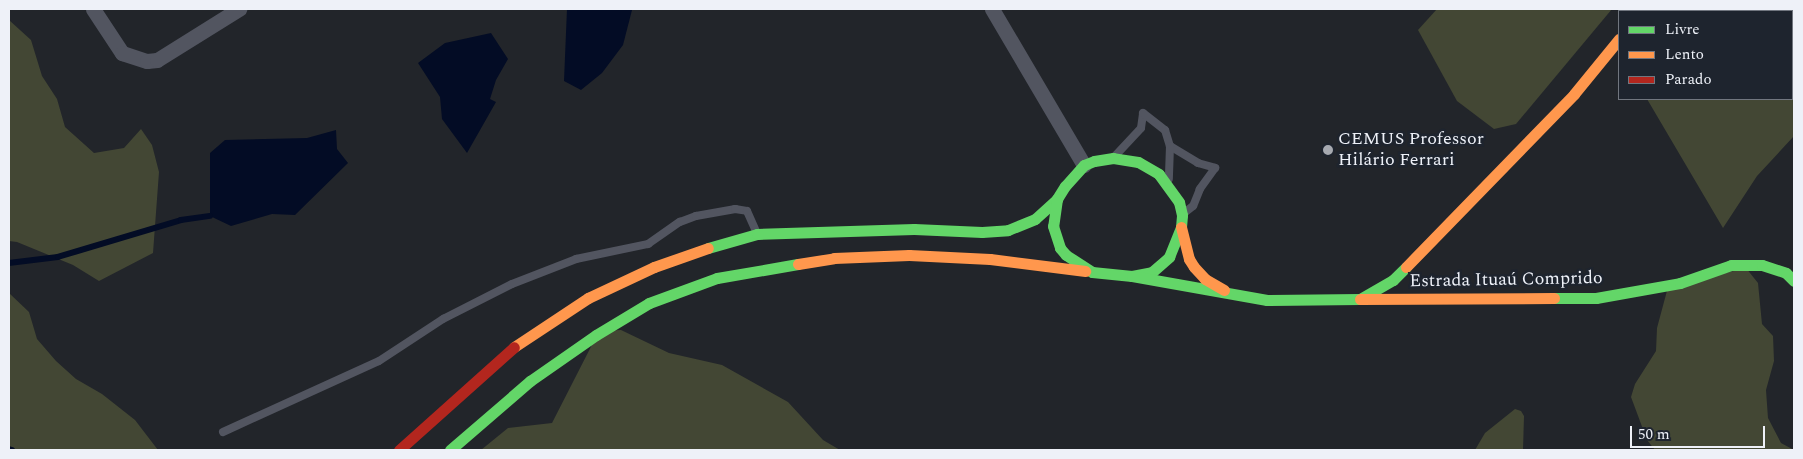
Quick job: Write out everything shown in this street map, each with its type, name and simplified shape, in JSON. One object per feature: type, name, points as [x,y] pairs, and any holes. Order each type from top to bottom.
[{"type":"main road","points":[[1360,299],[1393,280],[1574,94],[1618,40]]},
{"type":"main road","points":[[399,450],[497,360],[564,313],[620,281],[696,251],[757,234],[914,229],[995,232],[1028,222],[1047,210],[1073,175],[1084,164],[1101,159],[1113,158],[1138,162],[1159,174],[1168,184],[1179,202],[1182,215],[1181,227],[1174,246],[1164,264],[1152,272],[1132,276],[990,259],[909,255],[834,258],[717,278],[649,303],[596,336],[530,381],[450,450]]},
{"type":"main road","points":[[1057,199],[1052,226],[1060,248],[1066,255],[1092,272]]},
{"type":"main road","points":[[1181,227],[1189,258],[1198,272],[1232,295]]},
{"type":"main road","name":"Estrada Ituaú Comprido","points":[[1132,276],[1266,300],[1596,298],[1680,283],[1731,265],[1762,265],[1786,273],[1794,281]]},
{"type":"street","points":[[93,9],[122,53],[147,62],[157,60],[239,9]]},
{"type":"street","points":[[992,9],[1084,164]]},
{"type":"lane","points":[[1113,158],[1140,128],[1144,113],[1165,130],[1170,146],[1168,184]]},
{"type":"lane","points":[[1170,146],[1198,163],[1215,168],[1200,189],[1193,206],[1182,215]]},
{"type":"lane","points":[[223,432],[379,361],[443,318],[512,284],[576,259],[648,244],[680,222],[696,216],[735,209],[747,211],[757,234]]},
{"type":"green space","points":[[1437,9],[1612,9],[1516,124],[1494,129],[1457,101],[1418,30]]},
{"type":"green space","points":[[1794,9],[1794,136],[1757,176],[1723,228],[1648,100],[1793,100],[1793,10],[1658,10]]},
{"type":"green space","points":[[9,20],[31,40],[42,76],[57,99],[65,127],[94,153],[124,148],[141,129],[152,145],[159,172],[153,253],[99,281],[73,265],[17,242],[9,241]]},
{"type":"green space","points":[[1746,268],[1758,283],[1762,324],[1773,336],[1774,361],[1766,390],[1768,418],[1781,443],[1794,450],[1655,450],[1647,440],[1631,397],[1635,384],[1656,351],[1657,328],[1668,287]]},
{"type":"green space","points":[[9,293],[29,312],[37,339],[56,361],[76,379],[102,394],[135,420],[158,450],[9,450]]},
{"type":"green space","points":[[621,330],[669,353],[722,365],[788,402],[823,440],[840,450],[481,450],[508,428],[552,423],[599,331]]},
{"type":"green space","points":[[1515,409],[1521,411],[1524,416],[1523,450],[1475,450],[1485,433]]},
{"type":"water","points":[[567,9],[632,10],[623,45],[602,73],[581,90],[564,81]]},
{"type":"water","points":[[491,33],[508,59],[496,80],[490,99],[496,102],[467,153],[442,119],[440,97],[418,63],[445,43]]},
{"type":"water","points":[[336,130],[337,149],[348,163],[295,215],[272,214],[231,226],[210,216],[210,153],[225,140],[307,138]]},
{"type":"waterway","points":[[9,263],[58,257],[181,220],[210,216]]},
{"type":"traffic: fast","points":[[1132,276],[1152,272],[1169,257],[1181,227],[1182,215],[1179,202],[1159,174],[1138,162],[1113,158],[1094,161],[1084,165],[1065,186],[1057,199],[1053,226],[1060,248],[1066,255],[1092,272],[1132,276],[1267,300],[1360,299],[1393,280],[1406,267]]},
{"type":"traffic: fast","points":[[708,248],[757,234],[914,229],[982,232],[1008,230],[1035,219],[1057,199]]},
{"type":"traffic: fast","points":[[450,450],[530,381],[596,335],[649,303],[717,278],[798,264]]},
{"type":"traffic: fast","points":[[1554,298],[1596,298],[1680,283],[1731,265],[1762,265],[1786,273],[1794,281]]},
{"type":"traffic: slow","points":[[1406,267],[1574,94],[1618,40]]},
{"type":"traffic: slow","points":[[1181,227],[1189,259],[1194,267],[1205,279],[1224,290]]},
{"type":"traffic: slow","points":[[514,347],[588,298],[654,267],[708,248]]},
{"type":"traffic: slow","points":[[798,264],[834,258],[909,255],[990,259],[1085,271]]},
{"type":"traffic: slow","points":[[1360,299],[1554,298]]},
{"type":"traffic: jam","points":[[399,450],[514,347]]},
{"type":"place","name":"CEMUS Professor Hilário Ferrari","points":[[1328,150]]}]
